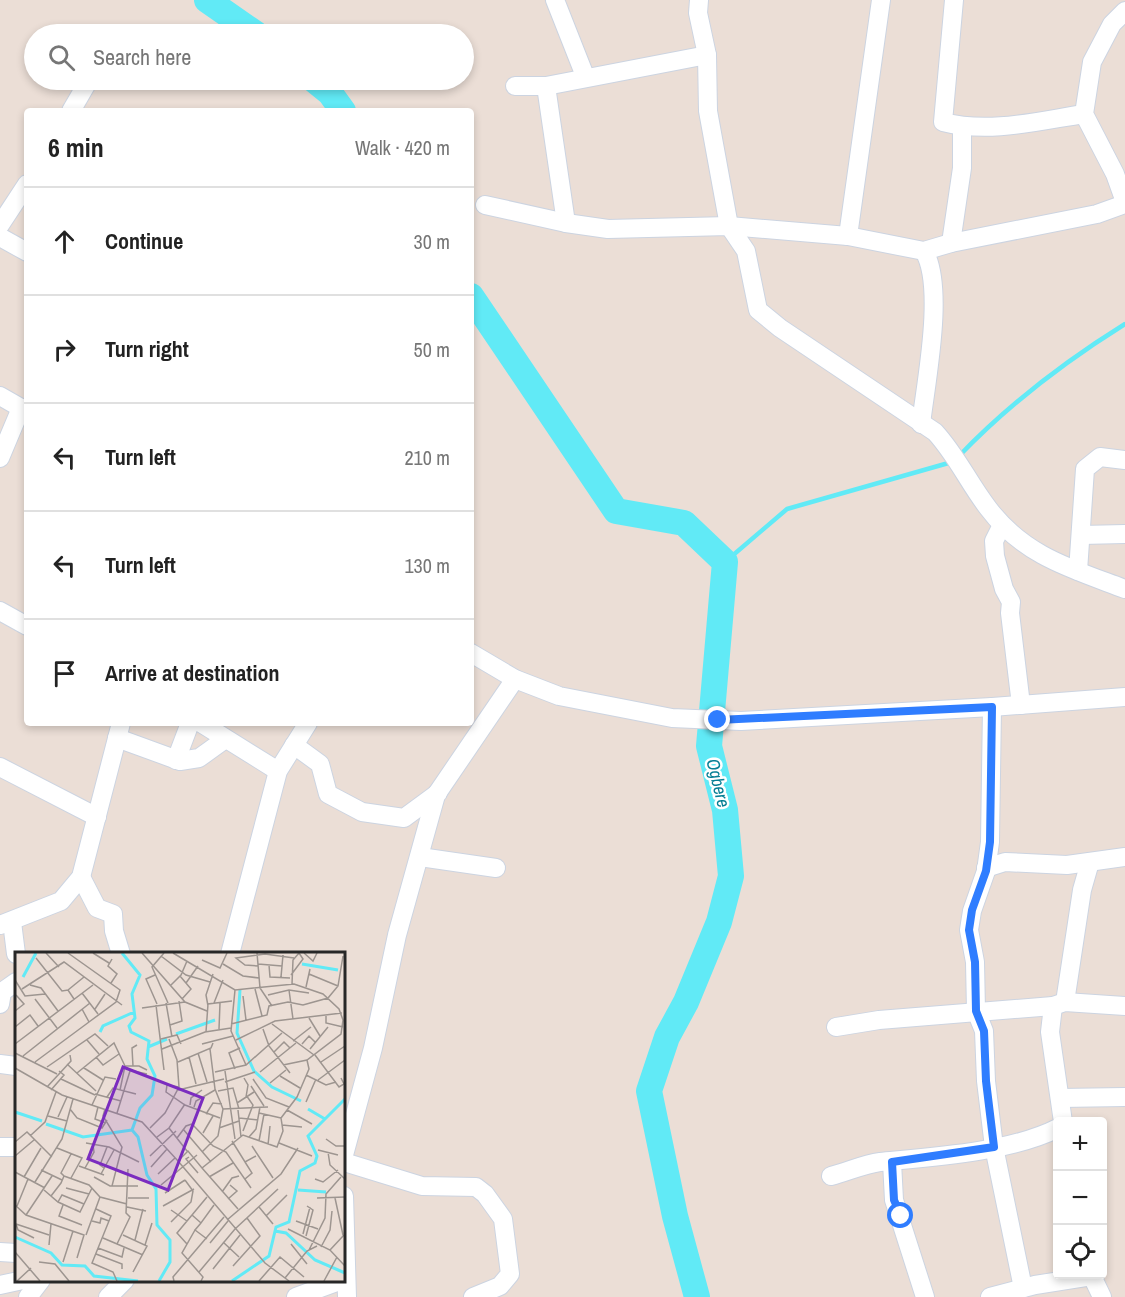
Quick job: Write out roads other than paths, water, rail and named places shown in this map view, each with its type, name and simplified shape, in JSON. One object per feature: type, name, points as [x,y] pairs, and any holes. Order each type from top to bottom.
[{"type":"street","points":[[555,0],[585,76]]},
{"type":"street","points":[[699,0],[698,13],[707,55],[708,111],[729,226],[746,251],[759,310],[780,328],[935,432],[957,457],[987,507],[1002,525],[1043,558],[1125,589]]},
{"type":"street","points":[[848,236],[881,0]]},
{"type":"street","points":[[954,0],[943,122],[962,127],[999,126],[1084,114]]},
{"type":"street","points":[[485,205],[566,223],[608,229],[729,226],[848,236],[924,251],[951,243],[1096,214],[1125,203],[1115,174],[1084,114],[1092,62],[1112,24],[1125,11]]},
{"type":"street","points":[[515,86],[546,86],[585,76],[707,55]]},
{"type":"street","points":[[546,86],[566,223]]},
{"type":"street","points":[[72,108],[83,90]]},
{"type":"street","points":[[951,243],[962,168],[962,127]]},
{"type":"street","points":[[0,225],[24,189]]},
{"type":"street","points":[[0,237],[24,250]]},
{"type":"street","points":[[921,423],[933,328],[930,262],[924,251]]},
{"type":"street","points":[[0,396],[24,410],[1,450]]},
{"type":"street","points":[[1078,571],[1085,469],[1100,457],[1125,460]]},
{"type":"street","points":[[1002,525],[994,541],[995,556],[1004,589],[1011,602],[1010,613],[1021,705]]},
{"type":"street","points":[[1081,535],[1125,534]]},
{"type":"street","points":[[0,611],[24,624]]},
{"type":"street","points":[[474,655],[515,679],[559,696],[672,718],[741,721],[1125,697]]},
{"type":"street","points":[[345,1151],[373,1048],[397,935],[438,793],[515,679]]},
{"type":"street","points":[[992,707],[988,860],[969,930],[975,962],[976,1011],[984,1031],[986,1081],[994,1147],[1023,1288]]},
{"type":"street","points":[[176,760],[189,726]]},
{"type":"street","points":[[205,726],[224,740],[278,771]]},
{"type":"street","points":[[231,952],[278,771],[307,726]]},
{"type":"street","points":[[15,952],[6,924],[62,902],[81,878],[119,731],[176,760],[199,758],[224,740]]},
{"type":"street","points":[[294,745],[320,764],[328,794],[362,812],[404,818],[438,793]]},
{"type":"street","points":[[0,767],[97,817]]},
{"type":"street","points":[[420,856],[496,868]]},
{"type":"street","points":[[988,860],[1067,865],[1125,857]]},
{"type":"street","points":[[1062,1117],[1050,1032],[1059,1004],[1082,890],[1090,862]]},
{"type":"street","points":[[81,878],[97,908],[113,914],[114,931],[120,952]]},
{"type":"street","points":[[0,1004],[2,992],[15,983]]},
{"type":"street","points":[[836,1027],[1059,1004],[1125,1006]]},
{"type":"street","points":[[0,1064],[15,1066]]},
{"type":"street","points":[[1060,1098],[1125,1098]]},
{"type":"street","points":[[831,1176],[878,1162],[994,1147],[1053,1130]]},
{"type":"street","points":[[345,1162],[422,1186],[476,1187],[485,1194],[503,1219],[510,1274],[500,1286],[473,1297]]},
{"type":"street","points":[[892,1162],[894,1200],[925,1297]]},
{"type":"street","points":[[0,1252],[15,1253]]},
{"type":"street","points":[[990,1297],[1071,1279]]},
{"type":"street","points":[[1094,1279],[1102,1297]]},
{"type":"street","points":[[0,1285],[16,1282]]},
{"type":"street","points":[[28,1297],[39,1282]]},
{"type":"street","points":[[108,1297],[124,1282]]},
{"type":"street","points":[[296,1297],[338,1282]]},
{"type":"street","points":[[344,1282],[347,1297]]},
{"type":"waterway","name":"Ogbere","points":[[207,0],[242,24]]},
{"type":"waterway","name":"Ogbere","points":[[326,90],[341,108]]},
{"type":"waterway","name":"Ogbere","points":[[474,300],[616,511],[684,523],[725,562],[709,746],[725,810],[731,876],[719,922],[686,1002],[667,1037],[649,1091],[675,1216],[697,1297]]},
{"type":"waterway","points":[[959,456],[997,419],[1038,385],[1080,353],[1125,324]]},
{"type":"waterway","points":[[725,562],[787,509],[952,462]]}]
